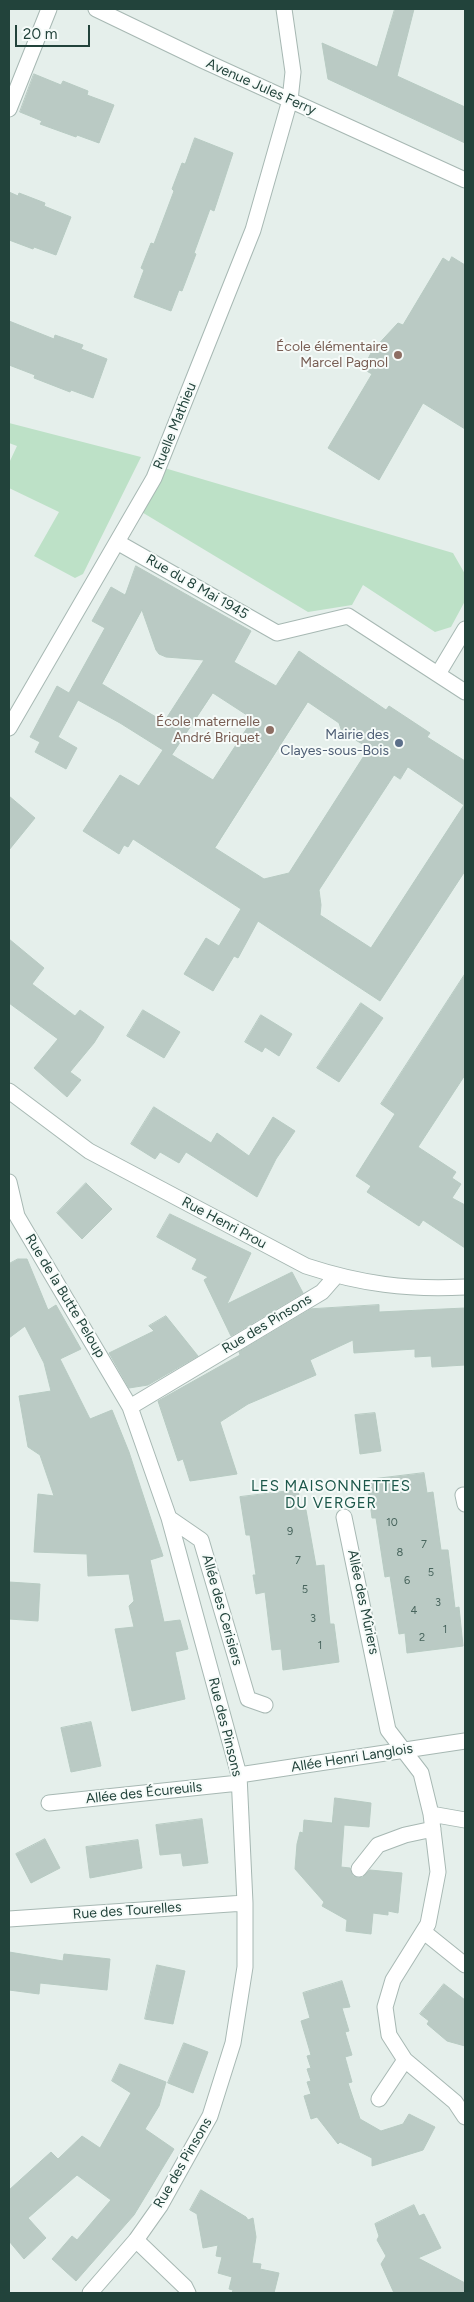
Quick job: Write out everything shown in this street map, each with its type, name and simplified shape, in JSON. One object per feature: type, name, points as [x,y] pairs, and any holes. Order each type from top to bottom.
[{"type":"street","points":[[9,109],[49,9]]},
{"type":"street","name":"Avenue Jules Ferry","points":[[96,9],[426,164],[465,180]]},
{"type":"street","name":"Ruelle Mathieu","points":[[9,728],[154,478],[253,230],[290,100],[293,72],[284,9]]},
{"type":"street","name":"Avenue Jules Ferry","points":[[426,164],[465,188]]},
{"type":"street","name":"Rue du 8 Mai 1945","points":[[117,542],[277,633],[348,616],[438,674]]},
{"type":"street","points":[[465,630],[438,674],[465,692]]},
{"type":"street","name":"Rue Henri Prou","points":[[9,1091],[89,1151],[306,1266],[336,1276],[398,1287],[465,1287]]},
{"type":"street","name":"Rue de la Butte Peloup","points":[[9,1182],[17,1216],[130,1407]]},
{"type":"street","name":"Rue des Pinsons","points":[[90,2293],[136,2240],[160,2206],[210,2116],[233,2042],[245,1968],[246,1903],[239,1779],[169,1518],[130,1407],[322,1292],[336,1276]]},
{"type":"street","name":"Allée des Mûriers","points":[[344,1517],[381,1688],[388,1730],[422,1773],[432,1822],[438,1872],[428,1924],[393,1980],[385,2007],[389,2035],[405,2060],[455,2102],[465,2117]]},
{"type":"street","name":"Allée des Cerisiers","points":[[169,1518],[202,1540],[248,1699],[265,1706]]},
{"type":"street","name":"Allée Henri Langlois","points":[[239,1779],[402,1750],[465,1741]]},
{"type":"street","name":"Allée des Écureuils","points":[[49,1804],[239,1779]]},
{"type":"street","points":[[359,1869],[378,1845],[432,1822],[465,1820]]},
{"type":"street","name":"Rue des Tourelles","points":[[9,1919],[246,1903]]},
{"type":"street","points":[[424,1932],[465,1965]]},
{"type":"street","points":[[379,2099],[405,2060]]},
{"type":"street","points":[[136,2240],[185,2287],[188,2293]]},
{"type":"green space","points":[[9,423],[141,457],[83,574],[75,578],[34,556],[59,512],[9,488],[9,463],[17,446],[9,443]]},
{"type":"green space","points":[[161,467],[453,553],[465,574],[465,601],[451,627],[435,632],[363,585],[352,605],[308,612],[140,511]]},
{"type":"building","points":[[395,9],[414,9],[397,76],[465,107],[465,143],[328,79],[322,43],[377,67]]},
{"type":"building","points":[[34,74],[61,85],[63,81],[88,91],[87,95],[114,105],[99,143],[40,124],[42,121],[20,112]]},
{"type":"building","points":[[195,138],[233,153],[214,211],[210,209],[182,291],[179,290],[171,311],[134,297],[144,270],[141,268],[151,243],[154,244],[174,191],[172,189],[182,163],[185,164]]},
{"type":"building","points":[[9,192],[18,196],[19,193],[45,203],[44,206],[71,217],[56,255],[9,240]]},
{"type":"building","points":[[452,257],[465,265],[465,429],[423,403],[379,480],[328,448],[372,374],[363,369],[372,351],[398,323],[403,325],[443,258],[449,262]]},
{"type":"building","points":[[9,321],[54,339],[55,335],[83,345],[81,349],[107,359],[93,398],[71,390],[70,392],[34,378],[35,375],[9,365]]},
{"type":"building","points":[[136,566],[251,631],[234,662],[276,686],[299,651],[386,710],[389,706],[430,733],[427,737],[465,761],[465,871],[380,1001],[258,921],[238,958],[234,956],[213,991],[184,974],[206,938],[219,946],[241,909],[133,839],[128,847],[124,845],[119,854],[83,831],[120,775],[139,786],[163,750],[78,700],[58,737],[77,748],[66,769],[35,752],[40,742],[30,737],[57,686],[69,693],[105,628],[92,621],[111,587],[125,595]],"holes":[[[142,610],[159,654],[166,657],[204,660],[164,722],[102,684]],[[213,693],[253,719],[213,780],[172,755]],[[308,702],[339,723],[342,732],[369,748],[289,873],[264,879],[215,848]],[[408,767],[464,805],[371,948],[320,915],[319,890],[394,775],[400,779]]]},
{"type":"building","points":[[9,796],[35,818],[9,850]]},
{"type":"building","points":[[9,939],[44,968],[32,984],[75,1016],[80,1010],[104,1027],[94,1043],[70,1072],[81,1080],[67,1097],[34,1068],[58,1039],[9,1003]]},
{"type":"building","points":[[465,974],[465,1075],[418,1147],[456,1172],[452,1178],[461,1184],[452,1198],[465,1205],[465,1248],[423,1220],[419,1226],[367,1192],[371,1186],[356,1176],[395,1114],[381,1104]]},
{"type":"building","points":[[361,1003],[383,1018],[339,1082],[317,1068]]},
{"type":"building","points":[[143,1010],[180,1032],[164,1058],[127,1036]]},
{"type":"building","points":[[261,1015],[292,1034],[279,1056],[265,1047],[262,1052],[245,1042]]},
{"type":"building","points":[[154,1107],[211,1143],[217,1133],[249,1156],[273,1117],[295,1131],[276,1159],[257,1197],[186,1152],[179,1163],[160,1152],[155,1159],[131,1144]]},
{"type":"building","points":[[86,1183],[112,1209],[82,1239],[57,1213]]},
{"type":"building","points":[[170,1214],[251,1253],[227,1304],[292,1272],[303,1293],[231,1336],[204,1280],[208,1277],[192,1269],[197,1259],[157,1237]]},
{"type":"building","points":[[18,1259],[27,1259],[48,1310],[56,1305],[81,1349],[60,1359],[90,1419],[112,1410],[129,1452],[163,1556],[150,1560],[164,1622],[180,1620],[188,1649],[175,1652],[185,1699],[132,1711],[115,1629],[134,1627],[129,1606],[134,1601],[129,1574],[88,1576],[87,1554],[34,1552],[38,1494],[54,1496],[40,1455],[28,1447],[19,1396],[51,1391],[44,1363],[25,1326],[9,1338],[9,1264]]},
{"type":"building","points":[[379,1305],[379,1312],[465,1308],[465,1365],[432,1367],[431,1356],[415,1357],[415,1349],[354,1353],[353,1340],[310,1360],[316,1375],[248,1404],[220,1422],[237,1474],[190,1481],[183,1459],[178,1461],[158,1401],[240,1355],[239,1352],[311,1309]]},
{"type":"building","points":[[166,1316],[198,1356],[148,1385],[129,1388],[109,1353],[154,1331],[149,1326]]},
{"type":"building","points":[[375,1413],[381,1451],[360,1454],[355,1415]]},
{"type":"building","points":[[424,1473],[427,1493],[433,1492],[441,1550],[448,1550],[455,1608],[459,1607],[463,1646],[407,1653],[405,1633],[399,1634],[390,1576],[385,1577],[376,1518],[372,1518],[367,1480]]},
{"type":"building","points":[[298,1490],[301,1510],[306,1510],[316,1566],[324,1565],[330,1624],[334,1624],[339,1662],[283,1670],[281,1649],[272,1650],[265,1592],[256,1594],[253,1575],[256,1575],[250,1535],[246,1535],[240,1497]]},
{"type":"building","points":[[9,1582],[40,1584],[38,1621],[9,1619]]},
{"type":"building","points":[[91,1722],[101,1766],[71,1772],[61,1728]]},
{"type":"building","points":[[335,1798],[371,1803],[369,1827],[344,1825],[341,1867],[350,1868],[353,1876],[358,1878],[363,1877],[370,1870],[402,1873],[398,1913],[388,1911],[388,1915],[373,1913],[371,1934],[346,1931],[347,1920],[322,1906],[324,1902],[295,1869],[297,1844],[300,1832],[303,1833],[304,1820],[332,1823]]},
{"type":"building","points":[[202,1819],[208,1863],[183,1866],[181,1853],[160,1855],[156,1825]]},
{"type":"building","points":[[45,1839],[60,1868],[31,1883],[16,1854]]},
{"type":"building","points":[[138,1840],[142,1868],[90,1878],[86,1847]]},
{"type":"building","points":[[9,1952],[63,1961],[64,1954],[110,1959],[107,1990],[40,1983],[39,1994],[9,1990]]},
{"type":"building","points":[[157,1965],[185,1971],[173,2024],[145,2019]]},
{"type":"building","points":[[342,1981],[350,2007],[342,2008],[349,2031],[345,2032],[352,2055],[345,2057],[352,2082],[348,2083],[360,2119],[381,2131],[403,2124],[409,2114],[435,2127],[423,2150],[372,2166],[372,2158],[340,2142],[338,2144],[317,2117],[311,2119],[304,2096],[311,2094],[307,2082],[311,2081],[307,2069],[311,2068],[307,2056],[311,2055],[301,2021],[310,2018],[303,1993]]},
{"type":"building","points":[[444,1984],[465,2000],[465,2046],[447,2041],[427,2024],[429,2021],[420,2014]]},
{"type":"building","points":[[184,2043],[208,2052],[193,2093],[168,2083]]},
{"type":"building","points":[[120,2064],[166,2082],[159,2106],[145,2129],[174,2149],[134,2215],[76,2281],[52,2259],[72,2236],[77,2240],[111,2200],[77,2175],[28,2218],[46,2238],[24,2259],[9,2241],[9,2190],[51,2152],[58,2159],[82,2136],[100,2148],[131,2093],[112,2081]]},
{"type":"building","points":[[201,2190],[248,2220],[253,2218],[256,2237],[252,2263],[261,2264],[260,2269],[279,2273],[274,2293],[232,2293],[233,2290],[229,2289],[232,2277],[218,2273],[222,2257],[216,2256],[218,2245],[203,2248],[197,2214],[190,2210]]},
{"type":"building","points":[[414,2205],[419,2216],[424,2214],[441,2248],[418,2258],[465,2283],[465,2293],[394,2293],[381,2264],[386,2256],[377,2240],[379,2236],[375,2224]]},
{"type":"place","name":"École élémentaire Marcel Pagnol","points":[[398,355]]},
{"type":"place","name":"École maternelle André Briquet","points":[[270,730]]},
{"type":"place","name":"Mairie des Clayes-sous-Bois","points":[[399,743]]},
{"type":"district","name":"LES MAISONNETTES DU VERGER","points":[[331,1496]]}]
